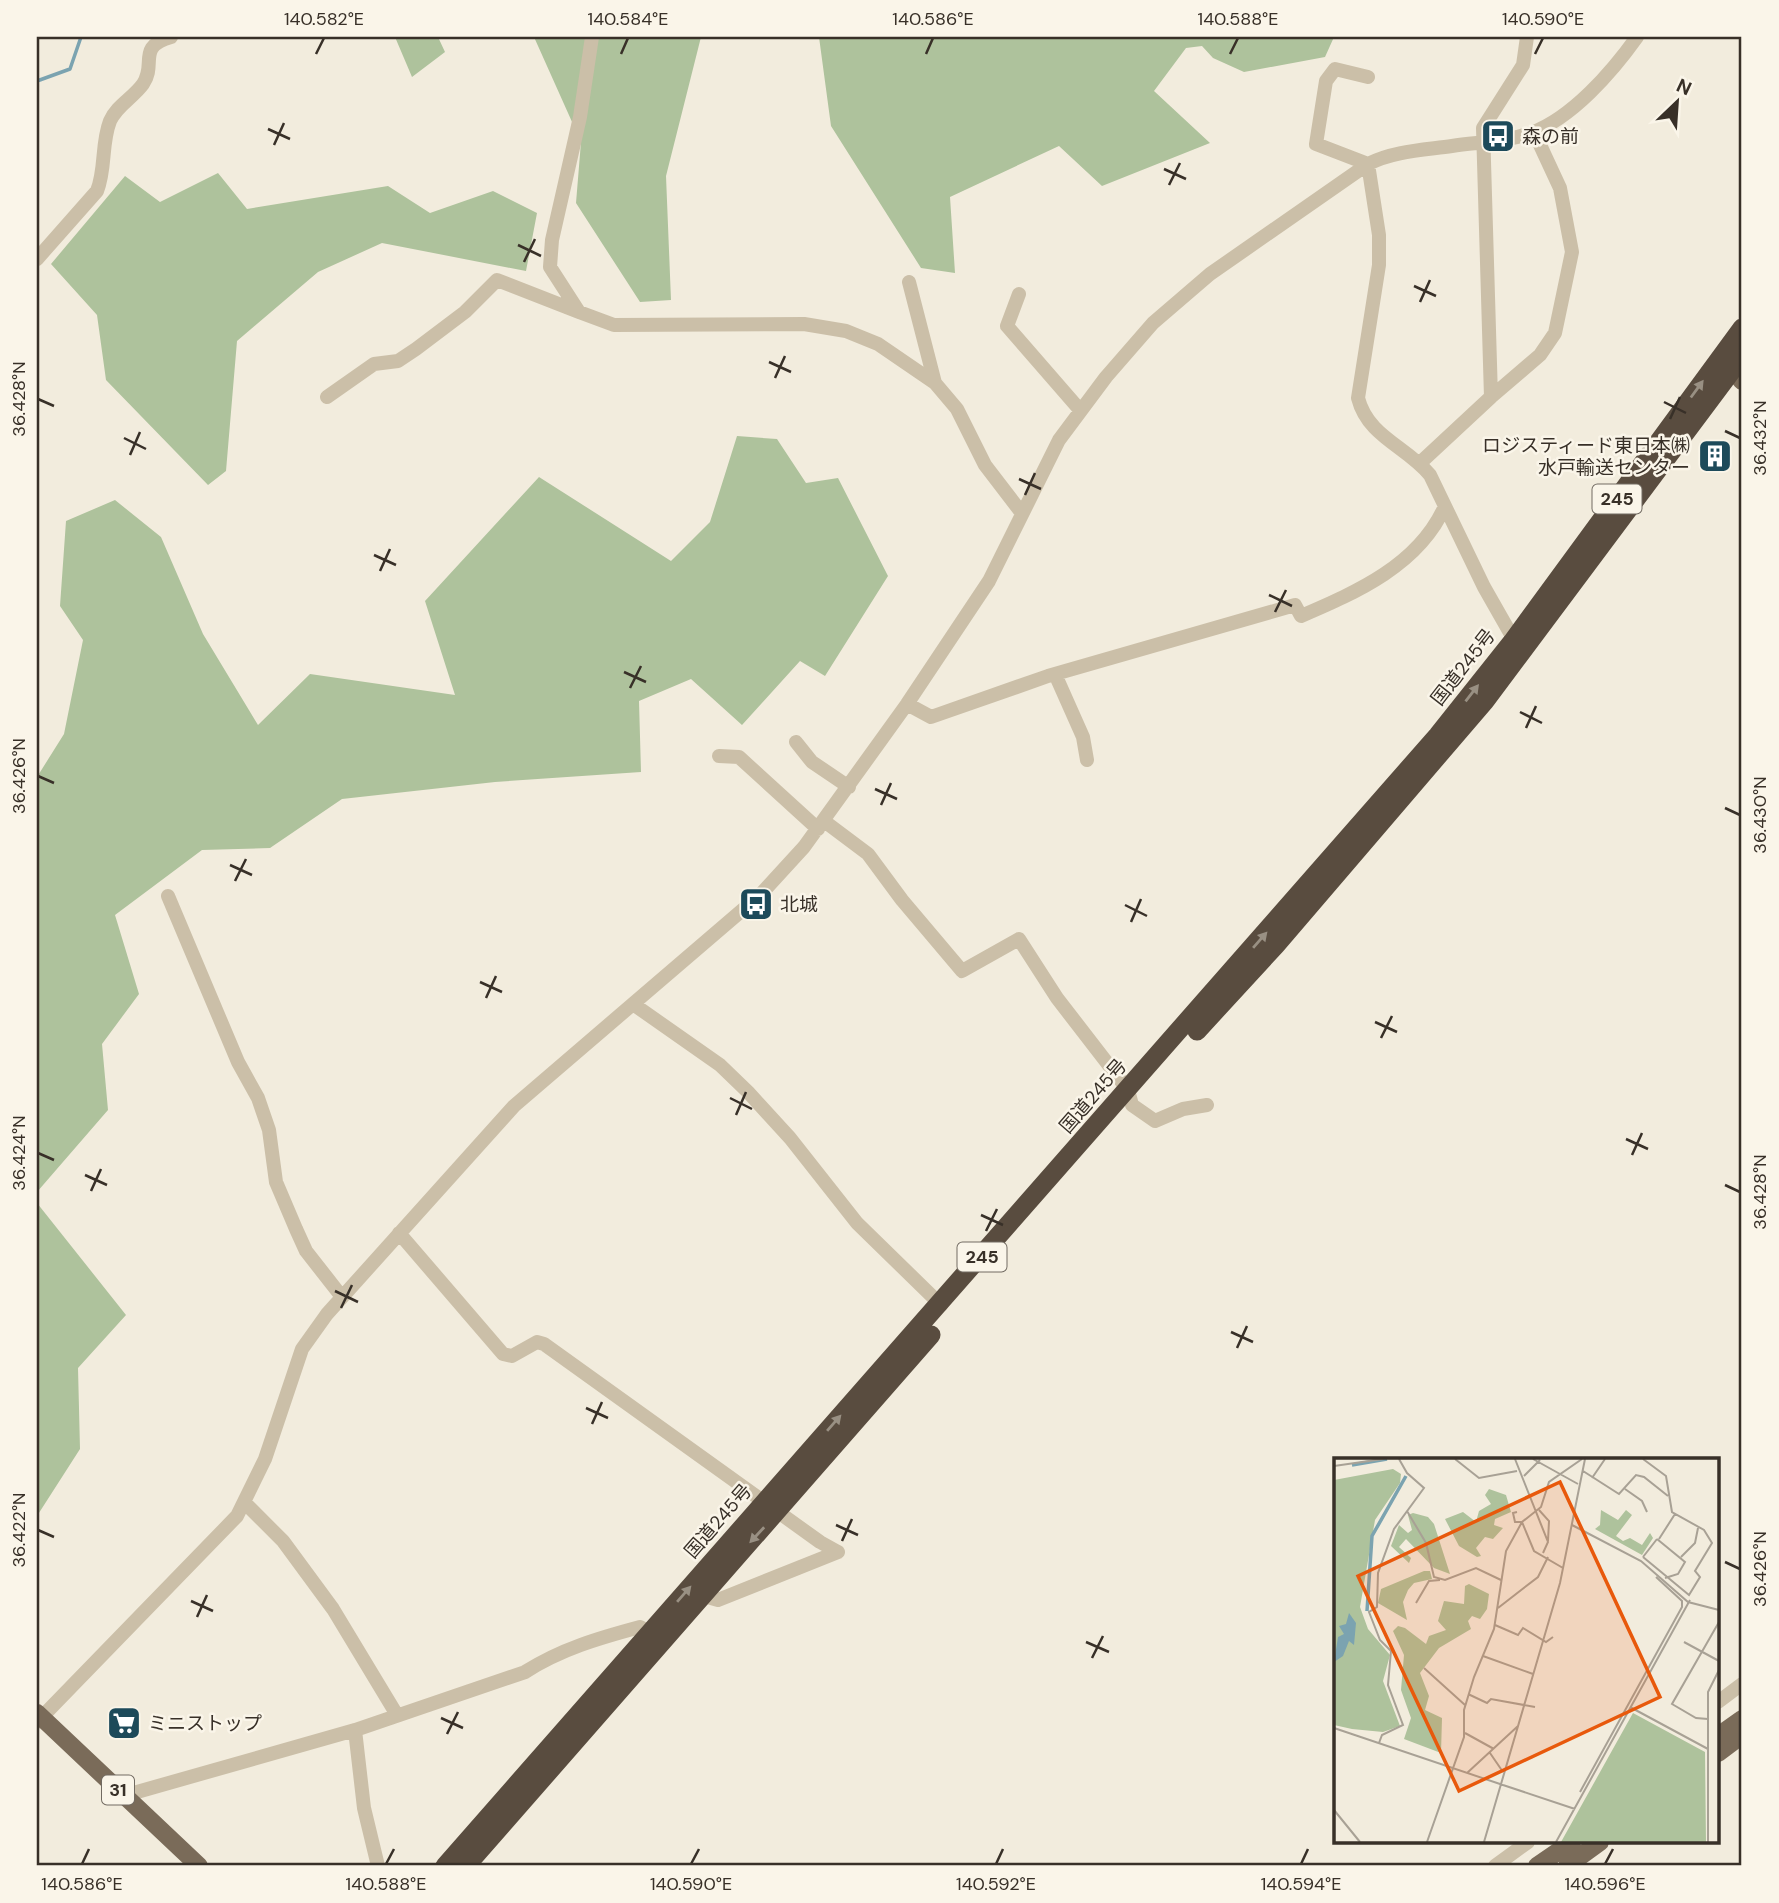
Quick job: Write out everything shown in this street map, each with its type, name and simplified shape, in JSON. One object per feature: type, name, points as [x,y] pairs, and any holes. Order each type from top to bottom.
[{"type":"highway","name":"国道245号","points":[[445,1866],[650,1632],[771,1508],[1130,1098],[1421,755],[1518,646],[1735,366],[1741,334]]},
{"type":"highway","name":"国道245号","points":[[466,1866],[704,1596],[771,1508],[941,1305],[1130,1098]]},
{"type":"main road","name":"31","points":[[38,1717],[199,1866]]},
{"type":"main road","points":[[1720,1736],[1742,1719]]},
{"type":"main road","points":[[1720,1752],[1742,1735]]},
{"type":"main road","points":[[1537,1866],[1571,1843]]},
{"type":"main road","points":[[1567,1866],[1599,1843]]},
{"type":"street","points":[[37,259],[97,191],[102,178],[103,147],[111,119],[121,104],[144,82],[150,49],[159,40],[171,37]]},
{"type":"street","points":[[579,312],[550,267],[552,240],[580,117],[592,37]]},
{"type":"street","points":[[1490,397],[1484,142],[1486,123],[1523,65],[1527,37]]},
{"type":"street","points":[[38,1717],[210,1547],[245,1503],[265,1459],[302,1349],[342,1297],[514,1106],[761,894],[821,825],[907,704],[989,581],[1047,459],[1080,410],[1153,323],[1230,259],[1368,164],[1398,154],[1534,132],[1577,102],[1610,74],[1637,37]]},
{"type":"street","points":[[1368,77],[1335,69],[1326,81],[1316,144],[1368,164]]},
{"type":"street","points":[[1420,463],[1490,397],[1540,355],[1555,333],[1572,252],[1560,188],[1534,132]]},
{"type":"street","points":[[1368,164],[1379,235],[1379,265],[1358,398],[1363,416],[1382,436],[1420,463],[1518,646]]},
{"type":"street","points":[[327,397],[374,365],[398,361],[416,349],[465,312],[497,280],[614,325],[792,324],[846,331],[878,344],[934,383],[957,409],[985,465],[1021,512]]},
{"type":"street","points":[[909,282],[934,383]]},
{"type":"street","points":[[1019,294],[1007,326],[1080,410]]},
{"type":"street","points":[[907,704],[931,717],[1055,674],[1295,605],[1301,616],[1372,583],[1409,557],[1445,506]]},
{"type":"street","points":[[1055,674],[1083,737],[1087,760]]},
{"type":"street","points":[[796,742],[812,762],[849,787]]},
{"type":"street","points":[[719,756],[739,757],[821,825],[868,854],[902,900],[962,971],[1019,939],[1057,998],[1130,1098],[1155,1121],[1183,1109],[1206,1105]]},
{"type":"street","points":[[168,895],[238,1062],[258,1098],[269,1130],[276,1182],[296,1229],[306,1251],[342,1297]]},
{"type":"street","points":[[633,1004],[720,1065],[748,1092],[790,1138],[857,1223],[941,1305]]},
{"type":"street","points":[[399,1233],[503,1354],[512,1356],[537,1342],[544,1344],[771,1508],[838,1552],[718,1600],[704,1596]]},
{"type":"street","points":[[245,1503],[283,1541],[333,1609],[397,1715]]},
{"type":"street","points":[[127,1799],[137,1792],[355,1730],[525,1672],[548,1657],[590,1640],[640,1627],[650,1632]]},
{"type":"street","points":[[1720,1700],[1742,1684]]},
{"type":"street","points":[[355,1730],[364,1808],[378,1866]]},
{"type":"street","points":[[1495,1866],[1527,1843]]},
{"type":"green space","points":[[395,37],[438,37],[445,52],[412,77]]},
{"type":"green space","points":[[534,37],[701,37],[666,176],[671,300],[640,302],[576,203],[581,142]]},
{"type":"green space","points":[[819,37],[1334,37],[1325,57],[1244,72],[1213,58],[1202,46],[1186,48],[1154,91],[1210,143],[1102,186],[1059,146],[950,197],[955,273],[921,268],[831,126]]},
{"type":"green space","points":[[218,173],[247,209],[388,186],[430,213],[493,191],[537,213],[526,271],[382,243],[318,272],[237,341],[226,471],[208,485],[106,380],[97,315],[51,264],[125,176],[160,202]]},
{"type":"green space","points":[[737,436],[777,439],[806,483],[838,478],[888,576],[825,676],[800,661],[742,725],[691,679],[639,701],[641,772],[495,782],[342,799],[270,848],[202,850],[115,915],[139,994],[102,1044],[108,1110],[37,1192],[37,777],[64,734],[83,640],[60,606],[66,521],[115,500],[161,537],[203,634],[258,725],[310,674],[455,695],[425,601],[539,477],[671,561],[710,522]]},
{"type":"green space","points":[[37,1203],[126,1315],[78,1368],[80,1449],[37,1516]]},
{"type":"waterway","points":[[37,81],[70,69],[81,37]]},
{"type":"place","name":"森の前","points":[[1498,136]]},
{"type":"place","name":"ロジスティード東日本㈱ 水戸輸送センター","points":[[1715,456]]},
{"type":"place","name":"北城","points":[[756,904]]},
{"type":"place","name":"ミニストップ","points":[[124,1723]]}]
